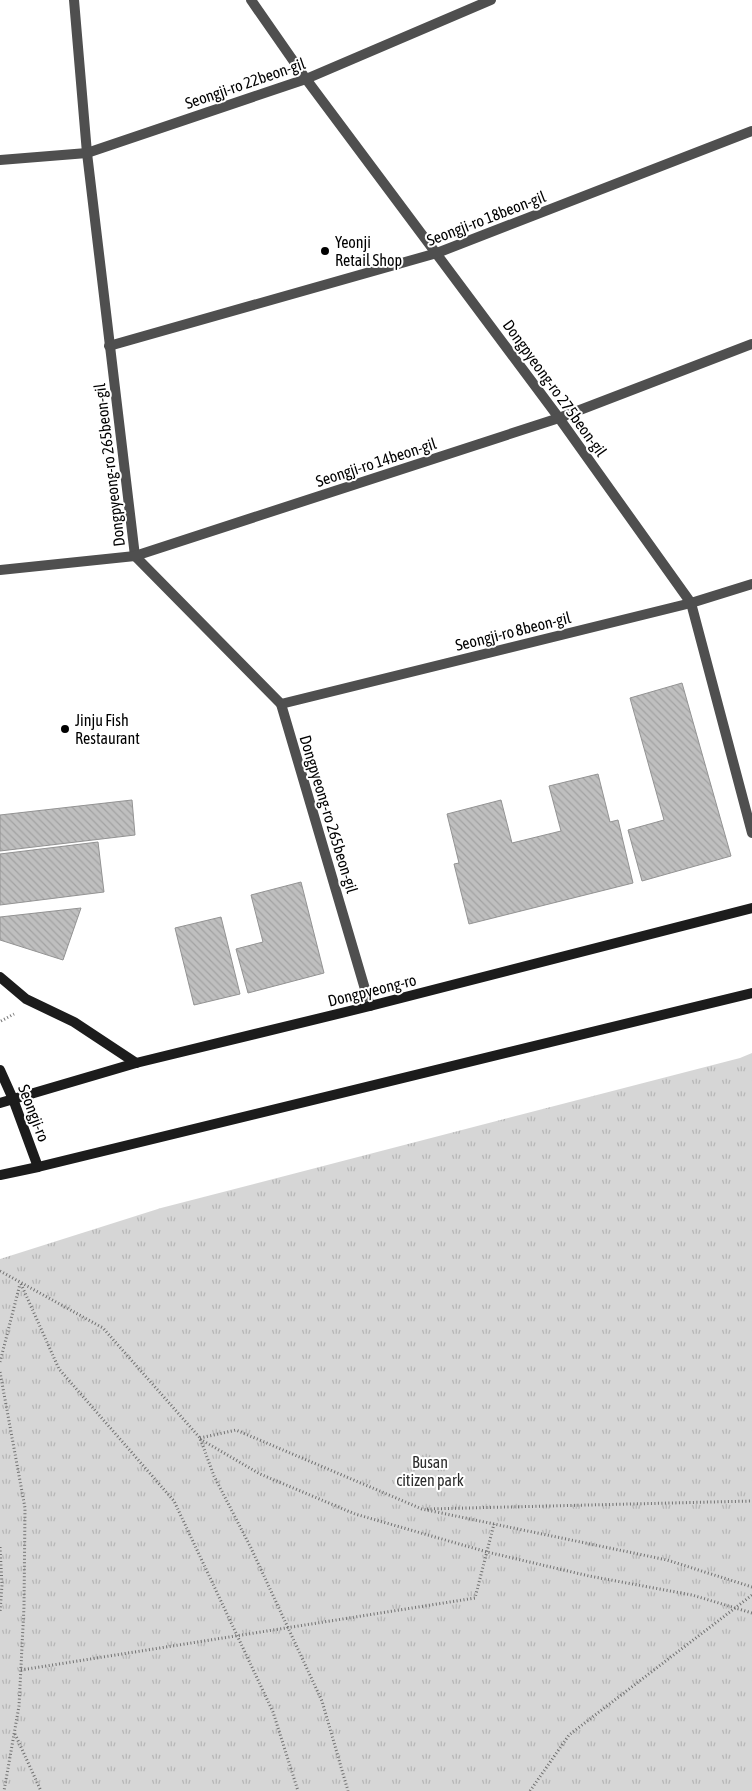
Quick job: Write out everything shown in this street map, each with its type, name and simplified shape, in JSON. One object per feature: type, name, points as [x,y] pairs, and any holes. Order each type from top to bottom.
[{"type":"main road","name":"Dongpyeong-ro","points":[[0,1103],[136,1063],[370,1006],[752,908]]},
{"type":"main road","points":[[0,977],[26,999],[74,1022],[136,1063]]},
{"type":"main road","points":[[0,1175],[752,994]]},
{"type":"main road","name":"Seongji-ro","points":[[0,1070],[13,1099],[38,1167]]},
{"type":"street","name":"Dongpyeong-ro 265beon-gil","points":[[74,0],[87,153],[135,556],[281,704],[370,1006]]},
{"type":"street","name":"Dongpyeong-ro 275beon-gil","points":[[251,0],[306,79],[560,418],[692,603],[752,833]]},
{"type":"street","name":"Seongji-ro 22beon-gil","points":[[0,160],[87,153],[306,79],[491,0]]},
{"type":"street","name":"Seongji-ro 18beon-gil","points":[[109,346],[437,253],[752,131]]},
{"type":"street","name":"Seongji-ro 14beon-gil","points":[[0,570],[135,556],[560,418],[752,344]]},
{"type":"street","name":"Seongji-ro 8beon-gil","points":[[281,704],[692,603],[752,584]]},
{"type":"path","points":[[1,1021],[20,1010]]},
{"type":"path","points":[[0,1271],[20,1284],[103,1328],[200,1438],[260,1474],[355,1514],[487,1552],[589,1576],[692,1595],[752,1613]]},
{"type":"path","points":[[0,1362],[20,1284]]},
{"type":"path","points":[[20,1284],[60,1369],[174,1501],[274,1712],[298,1791]]},
{"type":"path","points":[[0,1372],[24,1508],[24,1608],[19,1706],[4,1791]]},
{"type":"path","points":[[200,1438],[236,1430],[422,1509],[667,1560],[752,1587]]},
{"type":"path","points":[[200,1438],[214,1476],[251,1548],[322,1701],[348,1791]]},
{"type":"path","points":[[422,1509],[752,1502]]},
{"type":"path","points":[[21,1670],[475,1598],[494,1524]]},
{"type":"path","points":[[0,1546],[2,1585],[0,1612]]},
{"type":"path","points":[[530,1791],[569,1735],[752,1595]]},
{"type":"path","points":[[15,1734],[41,1791]]},
{"type":"green space","name":"Busan citizen park","points":[[752,1053],[752,1791],[0,1791],[0,1259],[161,1208],[740,1058]]},
{"type":"building","points":[[682,683],[731,856],[642,881],[628,830],[664,820],[630,698]]},
{"type":"building","points":[[598,774],[610,822],[618,820],[633,883],[469,924],[454,864],[459,863],[447,814],[501,800],[512,843],[561,831],[549,786]]},
{"type":"building","points":[[132,800],[135,835],[0,851],[0,815]]},
{"type":"building","points":[[98,842],[104,892],[0,905],[0,854]]},
{"type":"building","points":[[301,882],[324,973],[248,993],[236,949],[263,942],[251,895]]},
{"type":"building","points":[[81,908],[63,960],[0,940],[0,917]]},
{"type":"building","points":[[221,917],[240,994],[194,1005],[175,928]]},
{"type":"place","name":"Yeonji Retail Shop","points":[[325,251]]},
{"type":"place","name":"Jinju Fish Restaurant","points":[[65,729]]}]
